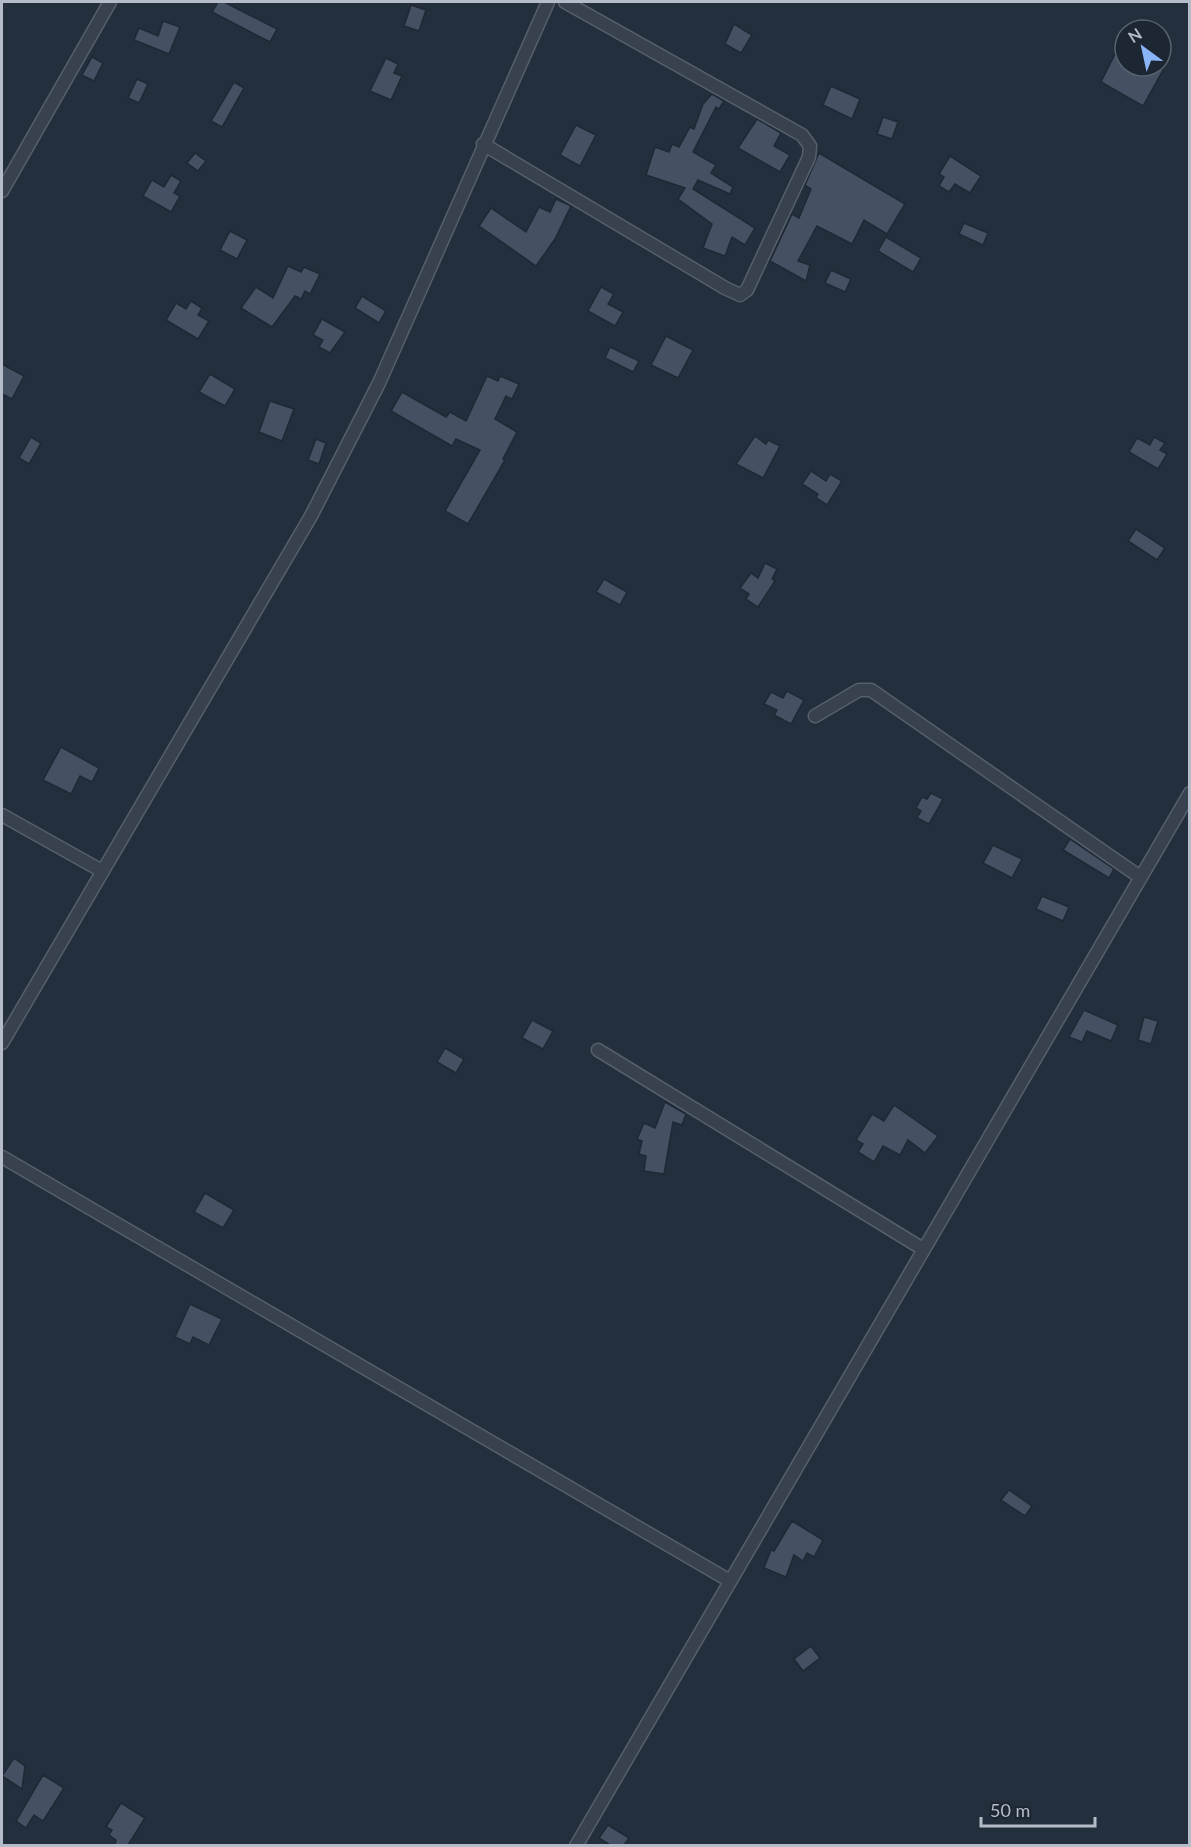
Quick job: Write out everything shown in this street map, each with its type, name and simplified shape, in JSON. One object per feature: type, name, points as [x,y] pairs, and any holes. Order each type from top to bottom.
[{"type":"street","points":[[2,191],[110,2]]},
{"type":"street","points":[[2,1043],[311,516],[379,383],[483,144],[548,2]]},
{"type":"street","points":[[483,144],[725,288],[741,295],[747,290],[809,157],[810,146],[802,135],[565,2]]},
{"type":"street","points":[[815,716],[858,690],[871,690],[1140,877]]},
{"type":"street","points":[[576,1845],[1190,793]]},
{"type":"street","points":[[2,814],[102,871]]},
{"type":"street","points":[[598,1050],[923,1249]]},
{"type":"street","points":[[2,1157],[730,1581]]},
{"type":"building","points":[[218,2],[224,2],[277,29],[270,42],[212,12]]},
{"type":"building","points":[[411,5],[426,10],[419,31],[404,26]]},
{"type":"building","points":[[163,21],[180,27],[169,54],[134,40],[139,28],[158,36]]},
{"type":"building","points":[[734,24],[752,35],[741,53],[725,44]]},
{"type":"building","points":[[92,57],[103,63],[94,81],[82,75]]},
{"type":"building","points":[[386,58],[398,64],[394,73],[402,76],[391,100],[370,91]]},
{"type":"building","points":[[1113,58],[1113,78],[1159,78],[1143,106],[1101,82]]},
{"type":"building","points":[[137,79],[148,84],[139,103],[128,98]]},
{"type":"building","points":[[234,82],[244,88],[222,127],[211,121]]},
{"type":"building","points":[[831,86],[860,99],[852,119],[823,105]]},
{"type":"building","points":[[712,94],[724,101],[719,109],[716,107],[693,152],[716,165],[711,173],[733,187],[730,194],[698,180],[693,189],[755,228],[745,245],[732,237],[725,256],[703,248],[712,224],[678,199],[685,188],[646,175],[655,147],[669,152],[672,144],[679,147],[690,127],[694,129],[703,104]]},
{"type":"building","points":[[883,117],[898,122],[892,139],[877,134]]},
{"type":"building","points":[[757,119],[781,133],[774,146],[790,155],[780,172],[738,148]]},
{"type":"building","points":[[576,125],[596,135],[580,166],[560,155]]},
{"type":"building","points":[[195,153],[206,161],[198,171],[187,163]]},
{"type":"building","points":[[819,153],[905,204],[887,234],[864,220],[852,244],[817,226],[798,261],[810,265],[806,281],[770,261],[792,214],[799,218],[811,189],[805,185]]},
{"type":"building","points":[[950,156],[981,176],[970,193],[955,184],[949,192],[939,186],[944,177],[939,174]]},
{"type":"building","points":[[171,175],[181,181],[174,193],[180,196],[171,212],[143,196],[152,180],[164,187]]},
{"type":"building","points":[[556,199],[571,206],[555,239],[536,266],[479,226],[491,208],[526,232],[539,207],[550,212]]},
{"type":"building","points":[[964,223],[988,233],[983,245],[959,234]]},
{"type":"building","points":[[230,231],[247,240],[237,259],[220,250]]},
{"type":"building","points":[[886,237],[921,258],[913,272],[878,251]]},
{"type":"building","points":[[288,266],[301,272],[304,267],[320,274],[310,294],[305,291],[301,299],[295,296],[272,327],[241,308],[256,287],[273,298]]},
{"type":"building","points":[[831,270],[851,279],[845,292],[825,283]]},
{"type":"building","points":[[601,287],[614,294],[608,304],[623,312],[615,326],[588,311]]},
{"type":"building","points":[[362,296],[386,311],[379,323],[355,308]]},
{"type":"building","points":[[191,301],[202,308],[198,315],[209,321],[198,339],[166,320],[176,303],[186,309]]},
{"type":"building","points":[[322,319],[345,332],[330,353],[319,347],[323,340],[313,335]]},
{"type":"building","points":[[666,336],[693,350],[678,378],[651,365]]},
{"type":"building","points":[[610,347],[639,361],[633,372],[605,358]]},
{"type":"building","points":[[2,364],[24,376],[12,399],[2,394]]},
{"type":"building","points":[[210,374],[235,389],[225,406],[199,392]]},
{"type":"building","points":[[487,376],[498,381],[500,376],[519,384],[512,399],[506,396],[495,419],[517,432],[503,459],[505,460],[468,524],[445,511],[480,450],[456,439],[452,446],[391,411],[402,392],[446,417],[450,412],[466,421]]},
{"type":"building","points":[[270,401],[294,409],[282,441],[259,432]]},
{"type":"building","points":[[755,436],[766,444],[768,440],[780,446],[763,478],[736,464]]},
{"type":"building","points":[[31,437],[41,443],[29,464],[19,458]]},
{"type":"building","points":[[1154,437],[1165,443],[1160,450],[1167,454],[1158,469],[1129,452],[1137,438],[1150,445]]},
{"type":"building","points":[[316,439],[326,443],[319,464],[308,460]]},
{"type":"building","points":[[811,471],[826,481],[830,474],[842,481],[827,505],[816,498],[818,494],[802,484]]},
{"type":"building","points":[[1136,529],[1165,548],[1157,560],[1128,541]]},
{"type":"building","points":[[765,563],[777,569],[772,579],[775,581],[758,607],[746,599],[749,594],[740,588],[751,573],[758,578]]},
{"type":"building","points":[[604,579],[627,592],[620,605],[596,592]]},
{"type":"building","points":[[787,691],[804,700],[791,724],[774,715],[777,710],[764,704],[771,692],[783,698]]},
{"type":"building","points":[[61,747],[99,768],[92,782],[80,776],[71,794],[43,780]]},
{"type":"building","points":[[931,793],[943,799],[929,824],[917,818],[921,811],[916,808],[922,797],[927,799]]},
{"type":"building","points":[[1070,839],[1114,869],[1109,878],[1063,850]]},
{"type":"building","points":[[993,845],[1022,859],[1012,878],[983,863]]},
{"type":"building","points":[[1042,896],[1069,907],[1063,921],[1036,909]]},
{"type":"building","points":[[1084,1010],[1118,1025],[1111,1041],[1087,1031],[1082,1042],[1069,1037]]},
{"type":"building","points":[[1144,1017],[1158,1021],[1151,1044],[1138,1040]]},
{"type":"building","points":[[532,1020],[553,1031],[543,1049],[522,1038]]},
{"type":"building","points":[[445,1048],[464,1059],[456,1073],[437,1062]]},
{"type":"building","points":[[665,1102],[686,1114],[682,1125],[673,1122],[664,1174],[644,1171],[646,1156],[639,1154],[642,1141],[637,1139],[644,1123],[655,1128]]},
{"type":"building","points":[[894,1105],[938,1136],[925,1153],[908,1140],[900,1155],[883,1146],[874,1162],[858,1152],[863,1144],[856,1140],[872,1114],[884,1121]]},
{"type":"building","points":[[205,1193],[234,1210],[223,1228],[194,1212]]},
{"type":"building","points":[[190,1304],[222,1319],[209,1345],[193,1337],[190,1344],[175,1337]]},
{"type":"building","points":[[1009,1490],[1032,1506],[1025,1516],[1001,1500]]},
{"type":"building","points":[[792,1521],[823,1540],[814,1557],[807,1553],[803,1561],[794,1555],[786,1577],[764,1568],[771,1550],[774,1551]]},
{"type":"building","points":[[811,1646],[820,1658],[803,1671],[794,1659]]},
{"type":"building","points":[[14,1758],[25,1766],[22,1789],[2,1776]]},
{"type":"building","points":[[43,1775],[64,1788],[43,1821],[34,1815],[26,1828],[16,1821]]},
{"type":"building","points":[[121,1803],[145,1818],[128,1845],[115,1845],[116,1840],[109,1835],[112,1830],[106,1827]]},
{"type":"building","points":[[608,1825],[629,1838],[624,1845],[610,1845],[599,1838]]}]
